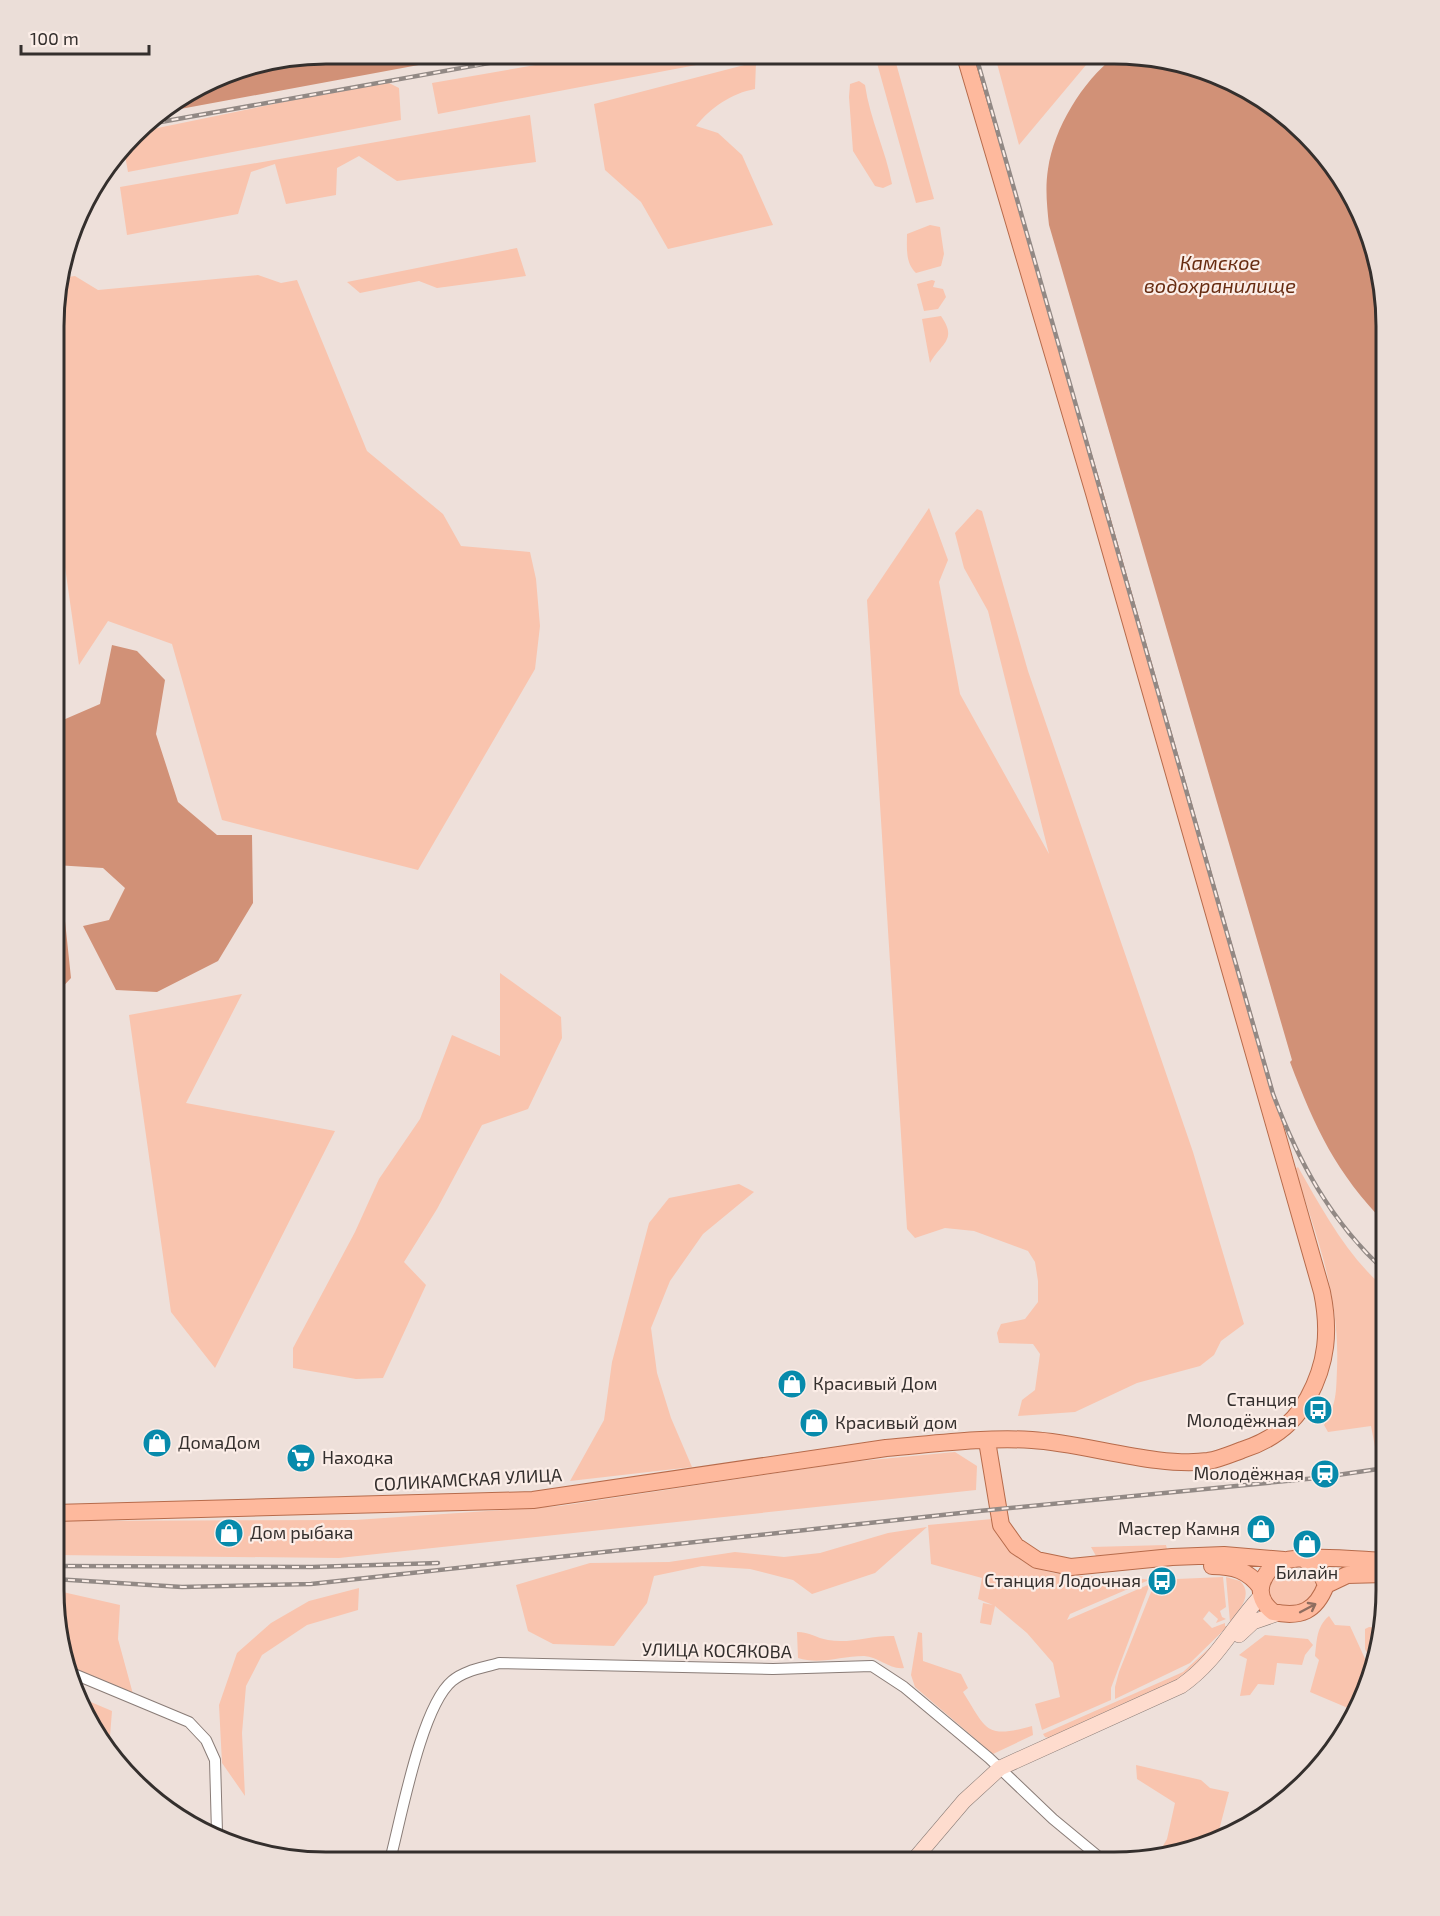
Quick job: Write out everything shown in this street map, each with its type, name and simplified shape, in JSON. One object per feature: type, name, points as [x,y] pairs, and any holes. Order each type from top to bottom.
[{"type":"main road","name":"СОЛИКАМСКАЯ УЛИЦА","points":[[64,1514],[533,1500],[886,1448],[987,1442],[1050,1441],[1192,1462],[1218,1458],[1247,1449],[1286,1427],[1304,1405],[1324,1360],[1327,1326],[1318,1281],[1114,561],[967,64]]},
{"type":"main road","points":[[987,1442],[998,1517],[1009,1538],[1022,1551],[1045,1563],[1071,1567],[1097,1566],[1172,1557],[1224,1555],[1284,1560],[1376,1561]]},
{"type":"main road","points":[[1261,1592],[1271,1568],[1284,1560]]},
{"type":"main road","points":[[1305,1560],[1319,1569],[1326,1585]]},
{"type":"main road","points":[[1097,1566],[1121,1569],[1232,1567],[1253,1578],[1268,1608],[1279,1613],[1299,1612],[1313,1608],[1326,1585],[1347,1575],[1376,1574]]},
{"type":"street","points":[[1221,1650],[1234,1627],[1261,1592]]},
{"type":"street","points":[[921,1852],[964,1801],[1000,1768],[1181,1686],[1198,1674],[1253,1622],[1279,1613]]},
{"type":"street","name":"УЛИЦА КОСЯКОВА","points":[[392,1852],[419,1750],[437,1699],[450,1683],[462,1674],[499,1663],[773,1670],[872,1666],[904,1687],[1000,1768],[1053,1819],[1093,1852]]},
{"type":"street","points":[[79,1676],[189,1722],[206,1740],[215,1760],[217,1827]]},
{"type":"shaded area","points":[[541,64],[701,64],[438,114],[432,83]]},
{"type":"shaded area","points":[[748,64],[756,64],[755,89],[722,102],[696,126],[718,133],[742,155],[773,225],[668,249],[641,202],[605,170],[594,104]]},
{"type":"shaded area","points":[[877,64],[896,64],[934,199],[916,203]]},
{"type":"shaded area","points":[[997,64],[1088,64],[1086,65],[1019,145]]},
{"type":"shaded area","points":[[385,81],[399,88],[401,120],[128,172],[126,159],[156,128]]},
{"type":"shaded area","points":[[859,81],[865,85],[870,111],[892,184],[883,188],[875,186],[853,151],[850,84]]},
{"type":"shaded area","points":[[530,115],[536,162],[397,181],[359,156],[337,168],[336,195],[286,204],[275,164],[251,172],[238,214],[127,235],[120,187]]},
{"type":"shaded area","points":[[930,225],[940,227],[944,254],[941,266],[916,273],[908,260],[907,234]]},
{"type":"shaded area","points":[[517,248],[526,276],[437,288],[419,281],[360,293],[347,282]]},
{"type":"shaded area","points":[[258,275],[281,283],[297,280],[367,451],[443,514],[461,546],[530,552],[536,579],[540,626],[535,669],[418,870],[222,820],[172,644],[108,621],[79,665],[64,560],[64,327],[70,277],[75,276],[98,290]]},
{"type":"shaded area","points":[[935,281],[933,287],[943,289],[946,297],[938,309],[924,311],[917,284]]},
{"type":"shaded area","points":[[941,316],[946,324],[948,336],[930,363],[922,319]]},
{"type":"shaded area","points":[[929,508],[948,560],[939,582],[960,694],[1049,854],[988,611],[964,568],[955,533],[977,509],[982,511],[1028,671],[1193,1152],[1244,1324],[1221,1341],[1214,1355],[1200,1366],[1137,1383],[1075,1412],[1018,1416],[1022,1400],[1035,1390],[1040,1354],[1033,1344],[999,1343],[997,1333],[1001,1324],[1025,1319],[1038,1302],[1035,1262],[1028,1251],[974,1231],[945,1228],[915,1238],[907,1229],[867,600]]},
{"type":"shaded area","points":[[500,973],[561,1017],[562,1038],[528,1109],[482,1125],[437,1209],[404,1262],[426,1285],[383,1378],[356,1379],[293,1368],[293,1348],[355,1232],[379,1179],[420,1119],[452,1035],[500,1056]]},
{"type":"shaded area","points":[[242,994],[186,1103],[335,1131],[215,1368],[171,1312],[129,1015]]},
{"type":"shaded area","points":[[1298,1167],[1326,1216],[1348,1248],[1376,1280],[1376,1452],[1371,1426],[1328,1432],[1324,1425],[1334,1404],[1336,1391],[1335,1316],[1319,1243],[1295,1169]]},
{"type":"shaded area","points":[[739,1184],[754,1192],[703,1234],[670,1281],[651,1328],[657,1373],[671,1418],[692,1467],[570,1481],[604,1420],[612,1362],[649,1223],[669,1198]]},
{"type":"shaded area","points":[[955,1452],[977,1466],[976,1490],[339,1558],[64,1555],[64,1521],[355,1520],[560,1506],[850,1462]]},
{"type":"shaded area","points":[[992,1519],[1010,1551],[1028,1564],[1061,1574],[1149,1580],[1070,1614],[1067,1620],[1150,1584],[1111,1688],[1111,1700],[1042,1730],[1035,1704],[1060,1697],[1053,1663],[1027,1633],[995,1606],[991,1625],[980,1623],[983,1603],[993,1605],[978,1599],[982,1578],[931,1564],[928,1525]]},
{"type":"shaded area","points":[[927,1527],[875,1573],[812,1594],[793,1580],[750,1569],[702,1566],[654,1576],[647,1603],[614,1646],[553,1644],[528,1631],[516,1585],[590,1563],[669,1562],[735,1552],[784,1557],[820,1553],[888,1533]]},
{"type":"shaded area","points":[[1166,1545],[1167,1549],[1106,1557],[1096,1556],[1091,1547]]},
{"type":"shaded area","points":[[1283,1570],[1312,1572],[1320,1585],[1311,1603],[1284,1606],[1269,1598],[1269,1579]]},
{"type":"shaded area","points":[[1223,1577],[1226,1607],[1220,1611],[1222,1617],[1226,1619],[1216,1623],[1218,1619],[1209,1611],[1203,1619],[1212,1628],[1225,1623],[1225,1626],[1228,1626],[1190,1663],[1115,1699],[1119,1672],[1155,1582],[1160,1585],[1177,1579]]},
{"type":"shaded area","points":[[1226,1577],[1240,1581],[1246,1591],[1244,1602],[1230,1622]]},
{"type":"shaded area","points":[[359,1588],[358,1610],[307,1625],[262,1655],[246,1686],[242,1733],[245,1796],[222,1763],[219,1705],[237,1653],[271,1623],[309,1601]]},
{"type":"shaded area","points":[[64,1592],[120,1605],[118,1639],[133,1694],[77,1671],[67,1624]]},
{"type":"shaded area","points":[[1329,1616],[1335,1625],[1350,1626],[1366,1661],[1356,1690],[1347,1707],[1310,1692],[1319,1660],[1315,1656],[1318,1634]]},
{"type":"shaded area","points":[[1372,1627],[1368,1654],[1365,1649],[1365,1629]]},
{"type":"shaded area","points":[[797,1632],[837,1641],[894,1636],[904,1668],[894,1667],[864,1656],[814,1661],[798,1658]]},
{"type":"shaded area","points":[[918,1632],[922,1633],[923,1661],[961,1674],[968,1688],[963,1692],[983,1723],[996,1731],[1005,1732],[1032,1726],[1033,1735],[993,1754],[915,1687],[911,1675]]},
{"type":"shaded area","points":[[1226,1633],[1183,1677],[1049,1738],[1043,1734],[1183,1672]]},
{"type":"shaded area","points":[[1265,1635],[1308,1639],[1313,1645],[1305,1655],[1302,1665],[1277,1663],[1274,1685],[1258,1684],[1250,1695],[1240,1696],[1247,1659],[1239,1655]]},
{"type":"shaded area","points":[[90,1702],[112,1711],[110,1736]]},
{"type":"shaded area","points":[[1136,1765],[1201,1780],[1210,1788],[1229,1792],[1219,1829],[1198,1838],[1163,1846],[1167,1839],[1175,1803],[1137,1779]]},
{"type":"water","points":[[327,64],[424,64],[181,109],[226,84],[259,73]]},
{"type":"water","name":"Камское водохранилище","points":[[1106,64],[1113,64],[1148,67],[1198,78],[1244,100],[1273,119],[1299,141],[1331,181],[1356,226],[1367,259],[1376,327],[1376,1213],[1353,1186],[1329,1149],[1318,1129],[1290,1062],[1292,1060],[1049,225],[1047,176],[1056,138],[1071,107],[1091,79]]},
{"type":"water","points":[[112,645],[137,651],[165,680],[156,734],[178,802],[217,835],[252,835],[253,903],[218,961],[157,992],[116,990],[83,926],[109,920],[125,888],[103,868],[64,866],[64,720],[100,704]]},
{"type":"water","points":[[64,912],[71,978],[64,985]]},
{"type":"railway","points":[[164,121],[484,64]]},
{"type":"railway","points":[[978,64],[1273,1094],[1294,1144],[1319,1190],[1349,1233],[1376,1262]]},
{"type":"railway","points":[[64,1580],[182,1587],[311,1584],[979,1511],[1317,1478],[1376,1469]]},
{"type":"railway","points":[[64,1566],[312,1567],[438,1563]]},
{"type":"place","name":"Красивый Дом","points":[[792,1384]]},
{"type":"place","name":"Станция Молодёжная","points":[[1318,1410]]},
{"type":"place","name":"Красивый дом","points":[[814,1423]]},
{"type":"place","name":"ДомаДом","points":[[157,1443]]},
{"type":"place","name":"Находка","points":[[301,1458]]},
{"type":"place","name":"Молодёжная","points":[[1325,1474]]},
{"type":"place","name":"Мастер Камня","points":[[1261,1529]]},
{"type":"place","name":"Дом рыбака","points":[[229,1533]]},
{"type":"place","name":"Билайн","points":[[1307,1544]]},
{"type":"place","name":"Станция Лодочная","points":[[1162,1581]]}]
